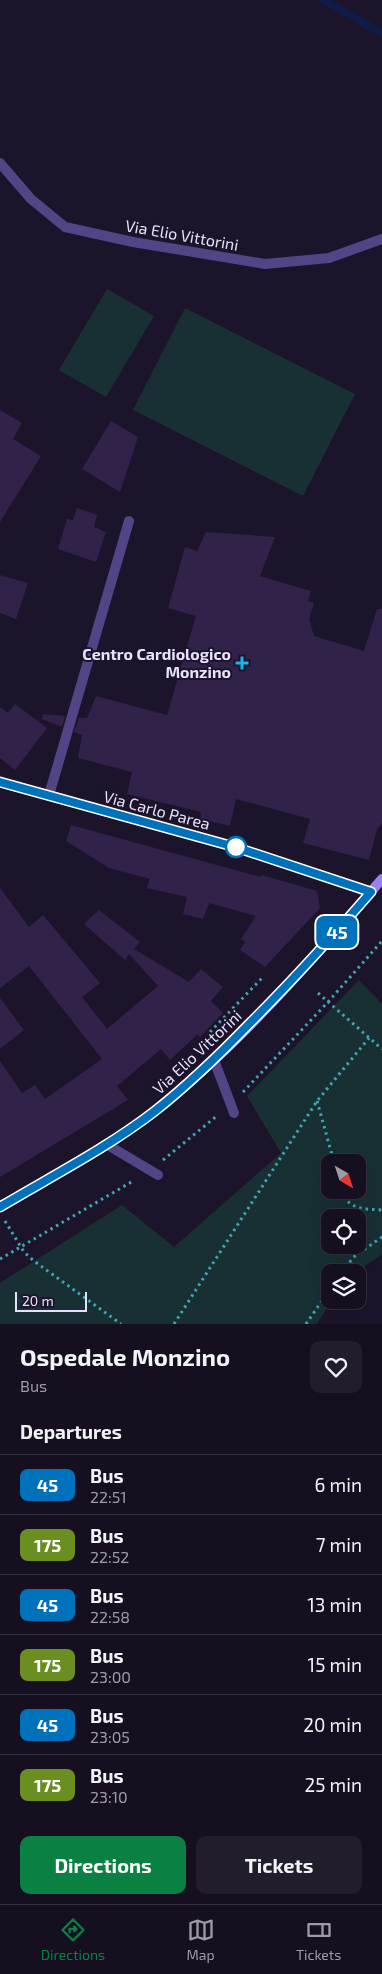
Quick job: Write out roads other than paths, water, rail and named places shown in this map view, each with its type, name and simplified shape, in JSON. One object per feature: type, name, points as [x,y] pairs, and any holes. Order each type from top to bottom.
[{"type":"street","name":"Via Elio Vittorini","points":[[0,163],[31,199],[65,227],[133,242],[266,264],[329,258],[382,239]]},
{"type":"street","points":[[49,795],[129,521]]},
{"type":"street","name":"Via Carlo Parea","points":[[0,782],[235,847],[371,892]]},
{"type":"street","name":"Via Elio Vittorini","points":[[0,1207],[106,1144],[155,1111],[214,1060],[290,983],[382,879]]},
{"type":"street","points":[[214,1060],[232,1108]]},
{"type":"street","points":[[106,1144],[153,1173]]},
{"type":"waterway","points":[[323,0],[382,33]]},
{"type":"place","name":"Centro Cardiologico Monzino","points":[[242,663]]}]
